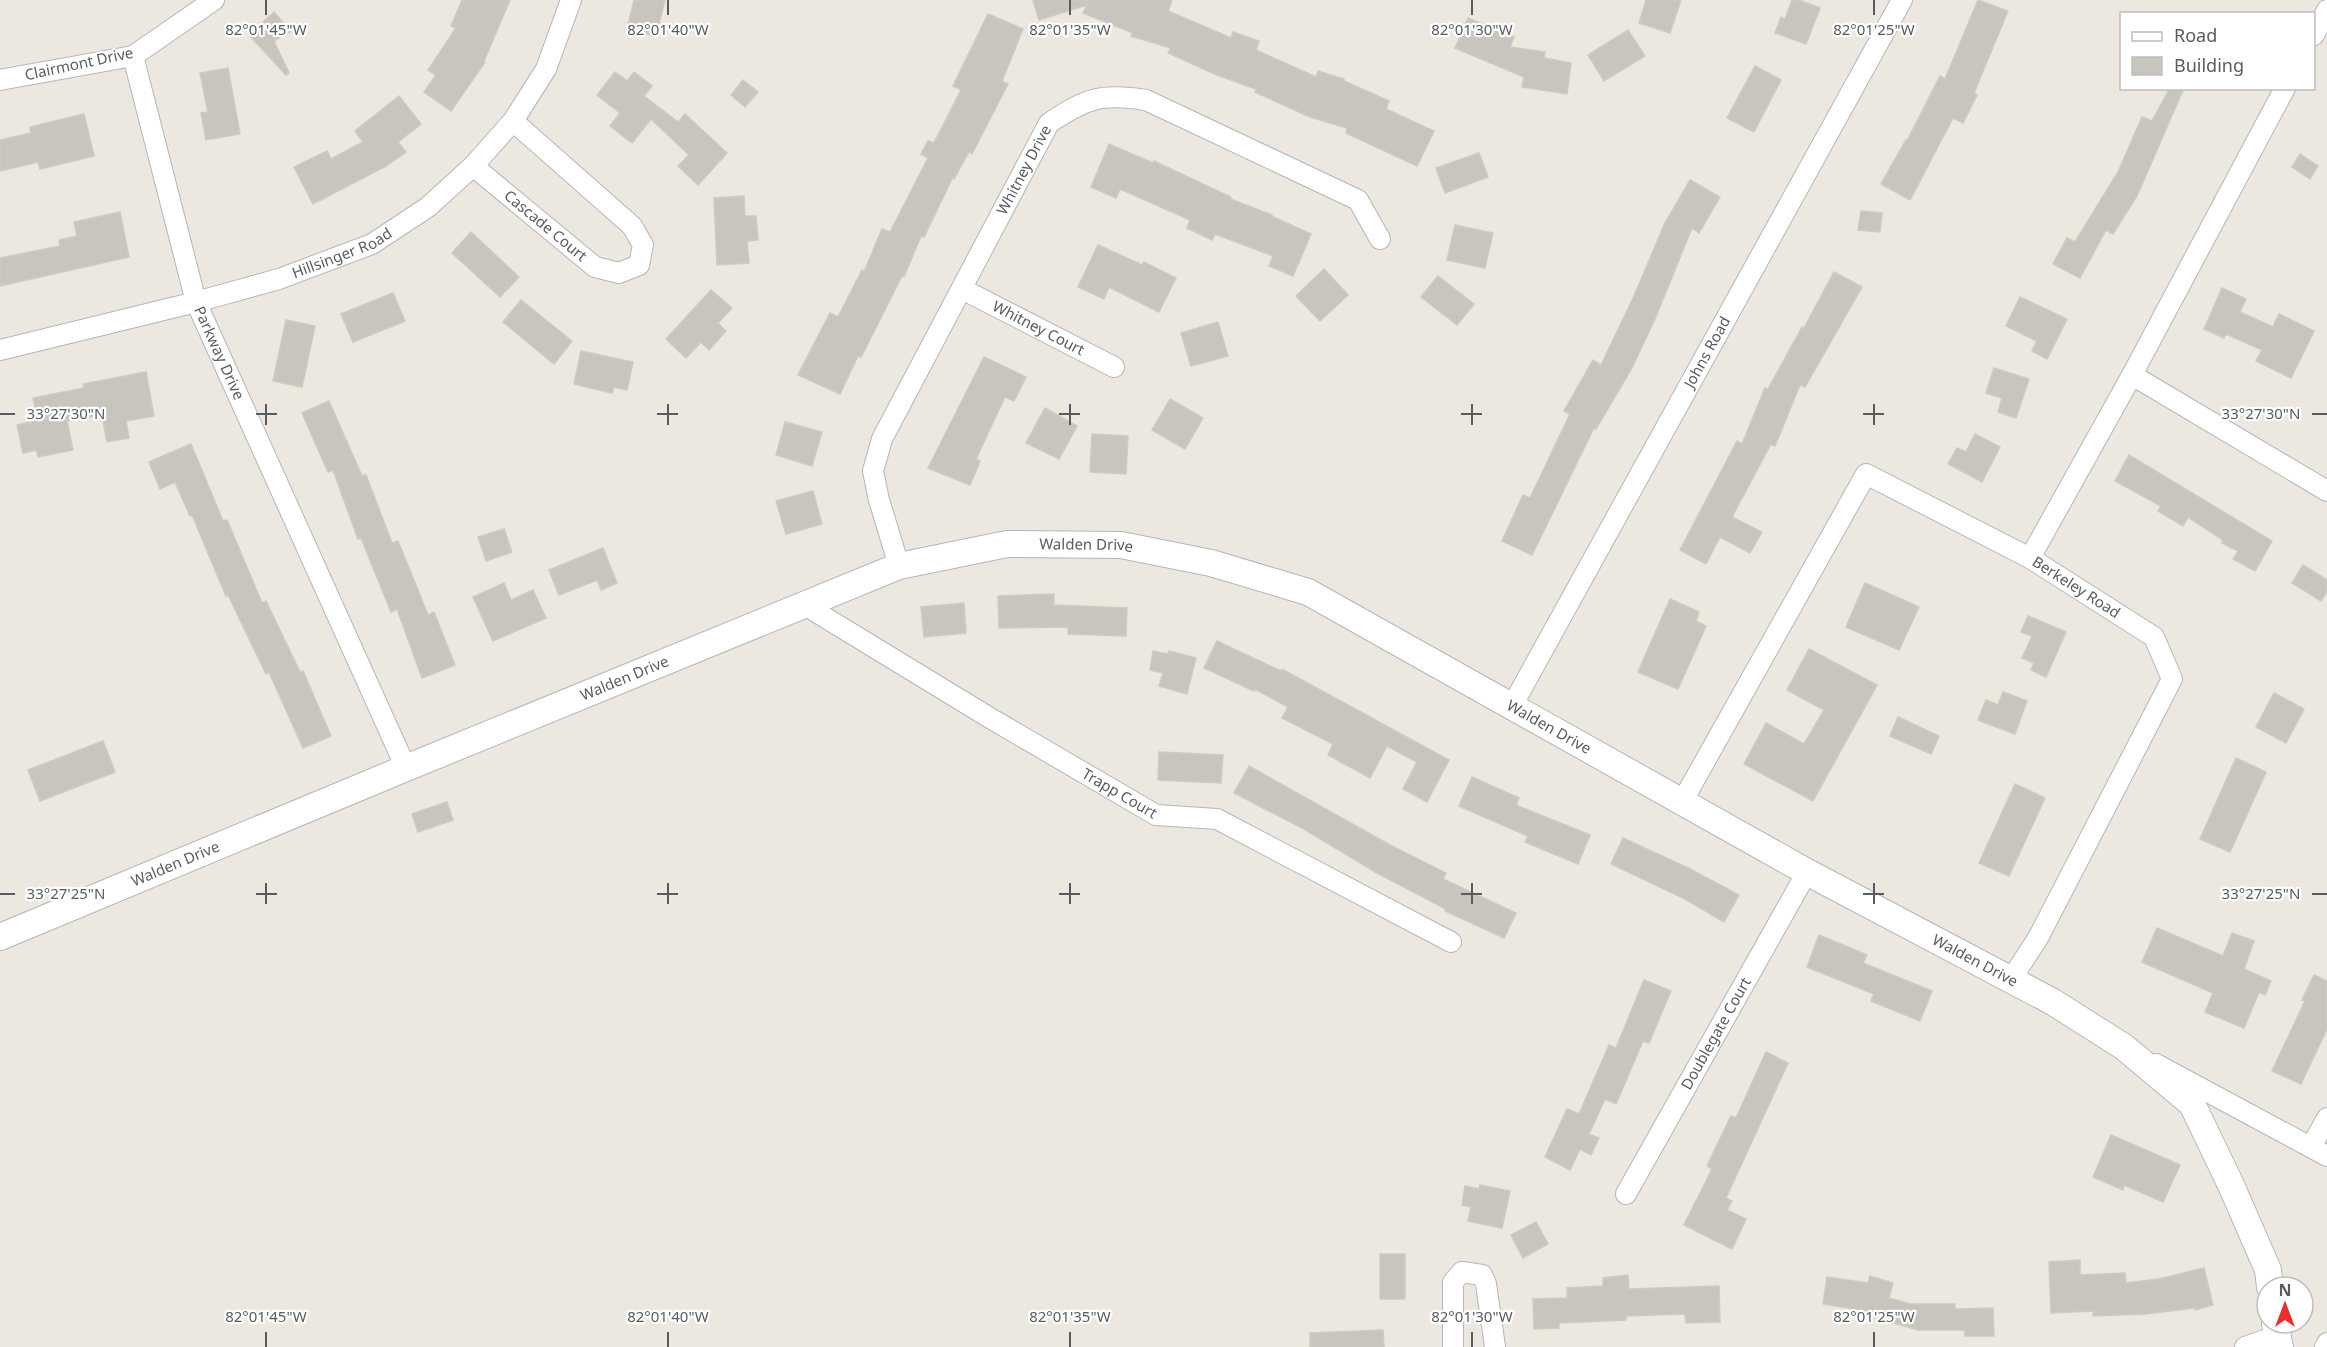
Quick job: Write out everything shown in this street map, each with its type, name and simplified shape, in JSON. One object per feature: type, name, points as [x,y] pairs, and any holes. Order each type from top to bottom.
[{"type":"street","name":"Clairmont Drive","points":[[0,81],[133,56],[214,0]]},
{"type":"street","name":"Hillsinger Road","points":[[0,350],[196,302],[279,279],[372,244],[428,207],[473,166],[513,121],[546,69],[571,0]]},
{"type":"street","name":"Johns Road","points":[[1512,706],[1902,0]]},
{"type":"street","points":[[2315,31],[2327,10]]},
{"type":"street","name":"Parkway Drive","points":[[133,56],[196,302],[406,768]]},
{"type":"street","name":"Berkeley Road","points":[[2010,981],[2038,938],[2172,679],[2154,637],[2030,558],[2132,375],[2284,90]]},
{"type":"street","name":"Whitney Drive","points":[[899,567],[873,471],[882,439],[1049,123],[1079,103],[1116,95],[1146,100],[1358,200],[1380,238]]},
{"type":"street","name":"Cascade Court","points":[[473,166],[595,267],[619,273],[639,265],[643,245],[632,226],[513,121]]},
{"type":"street","name":"Whitney Court","points":[[962,289],[1114,367]]},
{"type":"street","points":[[2132,375],[2327,491]]},
{"type":"street","points":[[1682,802],[1866,474],[2030,558]]},
{"type":"street","name":"Walden Drive","points":[[0,938],[406,768],[577,700],[803,604],[899,567],[1007,544],[1121,545],[1211,563],[1308,592],[1807,872],[2053,1002],[2124,1047],[2319,1152]]},
{"type":"street","name":"Trapp Court","points":[[803,604],[990,718],[1156,815],[1217,819],[1451,942]]},
{"type":"street","name":"Doublegate Court","points":[[1626,1194],[1807,872]]},
{"type":"street","name":"Walden Drive","points":[[2124,1047],[2192,1104],[2231,1185],[2269,1275]]},
{"type":"street","points":[[2319,1152],[2327,1118]]},
{"type":"street","points":[[1453,1347],[1453,1282],[1462,1272],[1482,1275],[1486,1284],[1495,1347]]},
{"type":"street","points":[[2245,1347],[2277,1335]]},
{"type":"street","points":[[2325,1347],[2327,1343]]},
{"type":"building","points":[[462,0],[510,0],[485,62],[451,111],[424,92],[436,75],[428,70],[456,28],[451,26]]},
{"type":"building","points":[[634,0],[665,0],[656,36],[627,29]]},
{"type":"building","points":[[1033,0],[1172,0],[1168,11],[1231,38],[1233,32],[1259,41],[1256,50],[1316,77],[1318,71],[1344,79],[1389,101],[1386,109],[1434,131],[1417,166],[1346,133],[1347,128],[1310,117],[1255,92],[1256,89],[1217,75],[1168,53],[1171,48],[1131,36],[1133,33],[1083,13],[1087,5],[1039,20]]},
{"type":"building","points":[[1646,0],[1681,0],[1670,33],[1639,23]]},
{"type":"building","points":[[1792,0],[1799,0],[1820,8],[1806,44],[1775,33],[1781,17],[1785,19]]},
{"type":"building","points":[[1978,0],[2008,11],[1974,93],[1977,95],[1963,123],[1953,118],[1910,200],[1881,184],[1907,141],[1940,76],[1945,79]]},
{"type":"building","points":[[274,12],[291,31],[274,41],[289,73],[286,75],[249,35]]},
{"type":"building","points":[[988,14],[1023,29],[1002,81],[1008,84],[972,154],[969,152],[954,179],[953,177],[924,237],[921,236],[904,277],[902,276],[861,357],[858,356],[840,394],[798,375],[830,313],[838,317],[862,270],[864,272],[882,229],[890,232],[928,158],[921,154],[928,141],[934,143],[961,90],[953,86]]},
{"type":"building","points":[[1468,18],[1514,37],[1510,47],[1545,52],[1544,58],[1571,63],[1567,94],[1522,87],[1524,77],[1455,48]]},
{"type":"building","points":[[1628,30],[1645,56],[1604,81],[1588,55]]},
{"type":"building","points":[[1755,66],[1781,80],[1754,132],[1727,118]]},
{"type":"building","points":[[228,68],[240,134],[206,140],[201,113],[208,112],[200,73]]},
{"type":"building","points":[[615,72],[627,81],[634,72],[652,86],[644,96],[678,122],[685,114],[727,153],[698,185],[678,166],[689,155],[651,119],[632,143],[610,126],[620,113],[597,95]]},
{"type":"building","points":[[743,80],[758,92],[745,107],[731,95]]},
{"type":"building","points":[[2169,90],[2183,90],[2137,196],[2113,234],[2106,230],[2080,278],[2053,264],[2067,238],[2075,242],[2118,172],[2142,117],[2152,121]]},
{"type":"building","points":[[399,96],[421,124],[398,142],[406,152],[386,166],[313,204],[294,167],[327,151],[331,159],[363,142],[355,131]]},
{"type":"building","points":[[84,114],[94,156],[40,169],[38,162],[0,171],[0,140],[31,133],[30,127]]},
{"type":"building","points":[[1109,144],[1153,163],[1154,161],[1231,197],[1230,199],[1272,215],[1311,234],[1293,276],[1269,266],[1273,256],[1215,234],[1212,240],[1187,228],[1190,220],[1120,189],[1116,198],[1091,187]]},
{"type":"building","points":[[1479,153],[1488,177],[1445,193],[1436,168]]},
{"type":"building","points":[[2300,154],[2318,166],[2310,179],[2292,167]]},
{"type":"building","points":[[1690,180],[1720,197],[1699,233],[1692,228],[1655,319],[1632,368],[1596,429],[1594,428],[1532,555],[1502,541],[1523,495],[1530,498],[1570,414],[1564,411],[1593,360],[1601,365],[1665,223]]},
{"type":"building","points":[[744,196],[745,216],[756,216],[758,240],[747,241],[749,263],[717,265],[714,198]]},
{"type":"building","points":[[1861,211],[1882,213],[1880,232],[1858,230]]},
{"type":"building","points":[[120,212],[129,257],[0,286],[0,258],[60,246],[59,240],[77,236],[74,222]]},
{"type":"building","points":[[1455,225],[1493,233],[1485,268],[1447,260]]},
{"type":"building","points":[[471,232],[519,277],[500,297],[452,253]]},
{"type":"building","points":[[1098,245],[1142,265],[1144,262],[1176,278],[1159,312],[1109,287],[1104,299],[1078,287]]},
{"type":"building","points":[[1324,269],[1348,295],[1320,321],[1296,296]]},
{"type":"building","points":[[1834,272],[1862,287],[1805,387],[1800,385],[1775,446],[1771,444],[1732,517],[1762,532],[1750,553],[1720,537],[1706,564],[1680,550],[1737,441],[1742,444],[1765,388],[1768,389]]},
{"type":"building","points":[[1438,276],[1474,304],[1457,325],[1421,297]]},
{"type":"building","points":[[2222,288],[2246,299],[2240,312],[2273,327],[2279,314],[2314,331],[2291,378],[2256,361],[2262,350],[2226,334],[2224,338],[2204,329]]},
{"type":"building","points":[[711,290],[732,308],[718,323],[726,331],[709,350],[701,342],[686,358],[666,339]]},
{"type":"building","points":[[393,293],[405,321],[353,342],[341,314]]},
{"type":"building","points":[[2020,297],[2067,319],[2047,359],[2032,351],[2037,341],[2006,326]]},
{"type":"building","points":[[521,300],[572,341],[554,364],[503,322]]},
{"type":"building","points":[[286,320],[315,326],[302,387],[273,381]]},
{"type":"building","points":[[1218,322],[1228,356],[1191,366],[1181,333]]},
{"type":"building","points":[[581,351],[633,362],[627,390],[614,387],[612,393],[574,384]]},
{"type":"building","points":[[984,357],[1026,377],[1014,401],[1005,397],[976,459],[980,461],[970,485],[928,468]]},
{"type":"building","points":[[1994,368],[2029,379],[2016,418],[1998,412],[2002,398],[1986,393]]},
{"type":"building","points":[[146,372],[154,416],[126,421],[129,438],[107,442],[102,415],[67,421],[73,450],[38,457],[36,450],[23,453],[17,425],[38,420],[33,398],[84,388],[83,384]]},
{"type":"building","points":[[1170,399],[1203,418],[1185,449],[1152,430]]},
{"type":"building","points":[[329,401],[362,476],[366,475],[392,543],[398,541],[428,615],[434,612],[455,665],[422,678],[397,609],[391,612],[361,538],[358,539],[333,470],[328,472],[302,413]]},
{"type":"building","points":[[1045,408],[1077,426],[1059,459],[1026,443]]},
{"type":"building","points":[[785,422],[822,432],[812,466],[776,455]]},
{"type":"building","points":[[1092,434],[1128,436],[1126,474],[1090,472]]},
{"type":"building","points":[[1975,434],[2000,447],[1982,482],[1948,464],[1957,448],[1966,452]]},
{"type":"building","points":[[191,444],[223,521],[227,520],[262,603],[266,601],[300,672],[303,671],[331,736],[303,748],[269,672],[266,674],[228,595],[226,596],[192,515],[190,516],[175,482],[160,489],[149,462]]},
{"type":"building","points":[[2129,455],[2272,541],[2255,571],[2233,559],[2238,551],[2222,543],[2223,540],[2188,517],[2183,526],[2158,511],[2161,506],[2115,481]]},
{"type":"building","points":[[813,491],[822,524],[786,534],[776,501]]},
{"type":"building","points":[[504,529],[512,552],[486,561],[478,537]]},
{"type":"building","points":[[603,548],[617,583],[601,590],[597,580],[559,595],[549,570]]},
{"type":"building","points":[[2303,565],[2327,580],[2327,591],[2321,601],[2292,583]]},
{"type":"building","points":[[504,583],[511,600],[533,590],[546,618],[493,641],[473,597]]},
{"type":"building","points":[[1865,583],[1919,607],[1899,650],[1846,627]]},
{"type":"building","points":[[1054,594],[1054,605],[1127,608],[1126,636],[1068,634],[1068,627],[999,628],[998,596]]},
{"type":"building","points":[[1670,599],[1699,612],[1696,621],[1706,626],[1678,689],[1638,672]]},
{"type":"building","points":[[964,603],[966,633],[924,637],[921,607]]},
{"type":"building","points":[[2028,616],[2066,632],[2046,677],[2031,670],[2034,663],[2022,658],[2032,636],[2021,632]]},
{"type":"building","points":[[1217,641],[1281,671],[1282,669],[1449,760],[1427,802],[1403,789],[1417,762],[1387,746],[1370,778],[1328,755],[1333,744],[1282,718],[1288,707],[1255,689],[1254,691],[1204,668]]},
{"type":"building","points":[[1809,649],[1877,685],[1813,801],[1744,764],[1766,723],[1804,744],[1824,710],[1787,690]]},
{"type":"building","points":[[1153,651],[1168,654],[1169,651],[1196,658],[1187,694],[1159,686],[1163,673],[1150,670]]},
{"type":"building","points":[[2003,692],[2027,701],[2015,734],[1978,720],[1986,700],[1998,705]]},
{"type":"building","points":[[2274,693],[2304,709],[2286,743],[2256,727]]},
{"type":"building","points":[[1898,717],[1939,736],[1931,754],[1890,736]]},
{"type":"building","points":[[103,741],[115,772],[40,801],[28,770]]},
{"type":"building","points":[[1159,752],[1223,755],[1221,783],[1158,780]]},
{"type":"building","points":[[2236,758],[2266,772],[2230,852],[2200,839]]},
{"type":"building","points":[[1249,766],[1390,845],[1446,873],[1443,879],[1516,913],[1504,938],[1445,911],[1446,909],[1377,873],[1304,829],[1234,793]]},
{"type":"building","points":[[1472,777],[1519,798],[1516,805],[1590,835],[1578,864],[1525,842],[1528,836],[1459,806]]},
{"type":"building","points":[[2015,784],[2045,798],[2009,876],[1979,863]]},
{"type":"building","points":[[447,802],[453,820],[418,832],[412,814]]},
{"type":"building","points":[[1623,838],[1739,895],[1724,922],[1685,899],[1611,864]]},
{"type":"building","points":[[2157,928],[2223,956],[2232,933],[2254,941],[2244,969],[2271,981],[2265,995],[2259,992],[2244,1028],[2205,1012],[2213,993],[2142,962]]},
{"type":"building","points":[[1819,935],[1867,955],[1863,963],[1932,991],[1920,1021],[1871,1001],[1874,994],[1807,967]]},
{"type":"building","points":[[2314,975],[2327,981],[2327,1029],[2301,1084],[2272,1071],[2305,1001],[2302,1000]]},
{"type":"building","points":[[1644,980],[1671,991],[1649,1043],[1643,1041],[1616,1104],[1605,1099],[1589,1134],[1599,1138],[1591,1155],[1580,1149],[1570,1170],[1545,1157],[1567,1109],[1579,1114],[1609,1045],[1616,1048]]},
{"type":"building","points":[[1766,1052],[1788,1063],[1726,1198],[1732,1201],[1727,1210],[1746,1219],[1732,1249],[1684,1225],[1712,1169],[1707,1166],[1731,1116],[1736,1118]]},
{"type":"building","points":[[2111,1135],[2180,1165],[2163,1202],[2124,1185],[2123,1190],[2093,1177]]},
{"type":"building","points":[[1480,1185],[1510,1191],[1502,1228],[1468,1221],[1471,1207],[1462,1205],[1465,1186],[1479,1189]]},
{"type":"building","points":[[1536,1222],[1548,1244],[1523,1258],[1511,1235]]},
{"type":"building","points":[[1380,1254],[1405,1254],[1405,1299],[1380,1299]]},
{"type":"building","points":[[2080,1260],[2080,1275],[2125,1273],[2126,1283],[2159,1279],[2204,1268],[2213,1305],[2195,1310],[2195,1308],[2145,1314],[2093,1316],[2093,1311],[2051,1313],[2049,1262]]},
{"type":"building","points":[[1628,1275],[1629,1289],[1719,1286],[1720,1322],[1686,1323],[1685,1314],[1626,1316],[1626,1320],[1559,1323],[1559,1328],[1534,1329],[1533,1299],[1567,1298],[1567,1288],[1603,1286],[1603,1278]]},
{"type":"building","points":[[1870,1276],[1893,1283],[1889,1298],[1910,1304],[1955,1304],[1955,1309],[1993,1308],[1994,1336],[1965,1336],[1965,1330],[1918,1330],[1859,1313],[1860,1310],[1823,1304],[1827,1277],[1868,1283]]},
{"type":"building","points":[[1383,1330],[1384,1347],[1310,1347],[1310,1333]]}]
